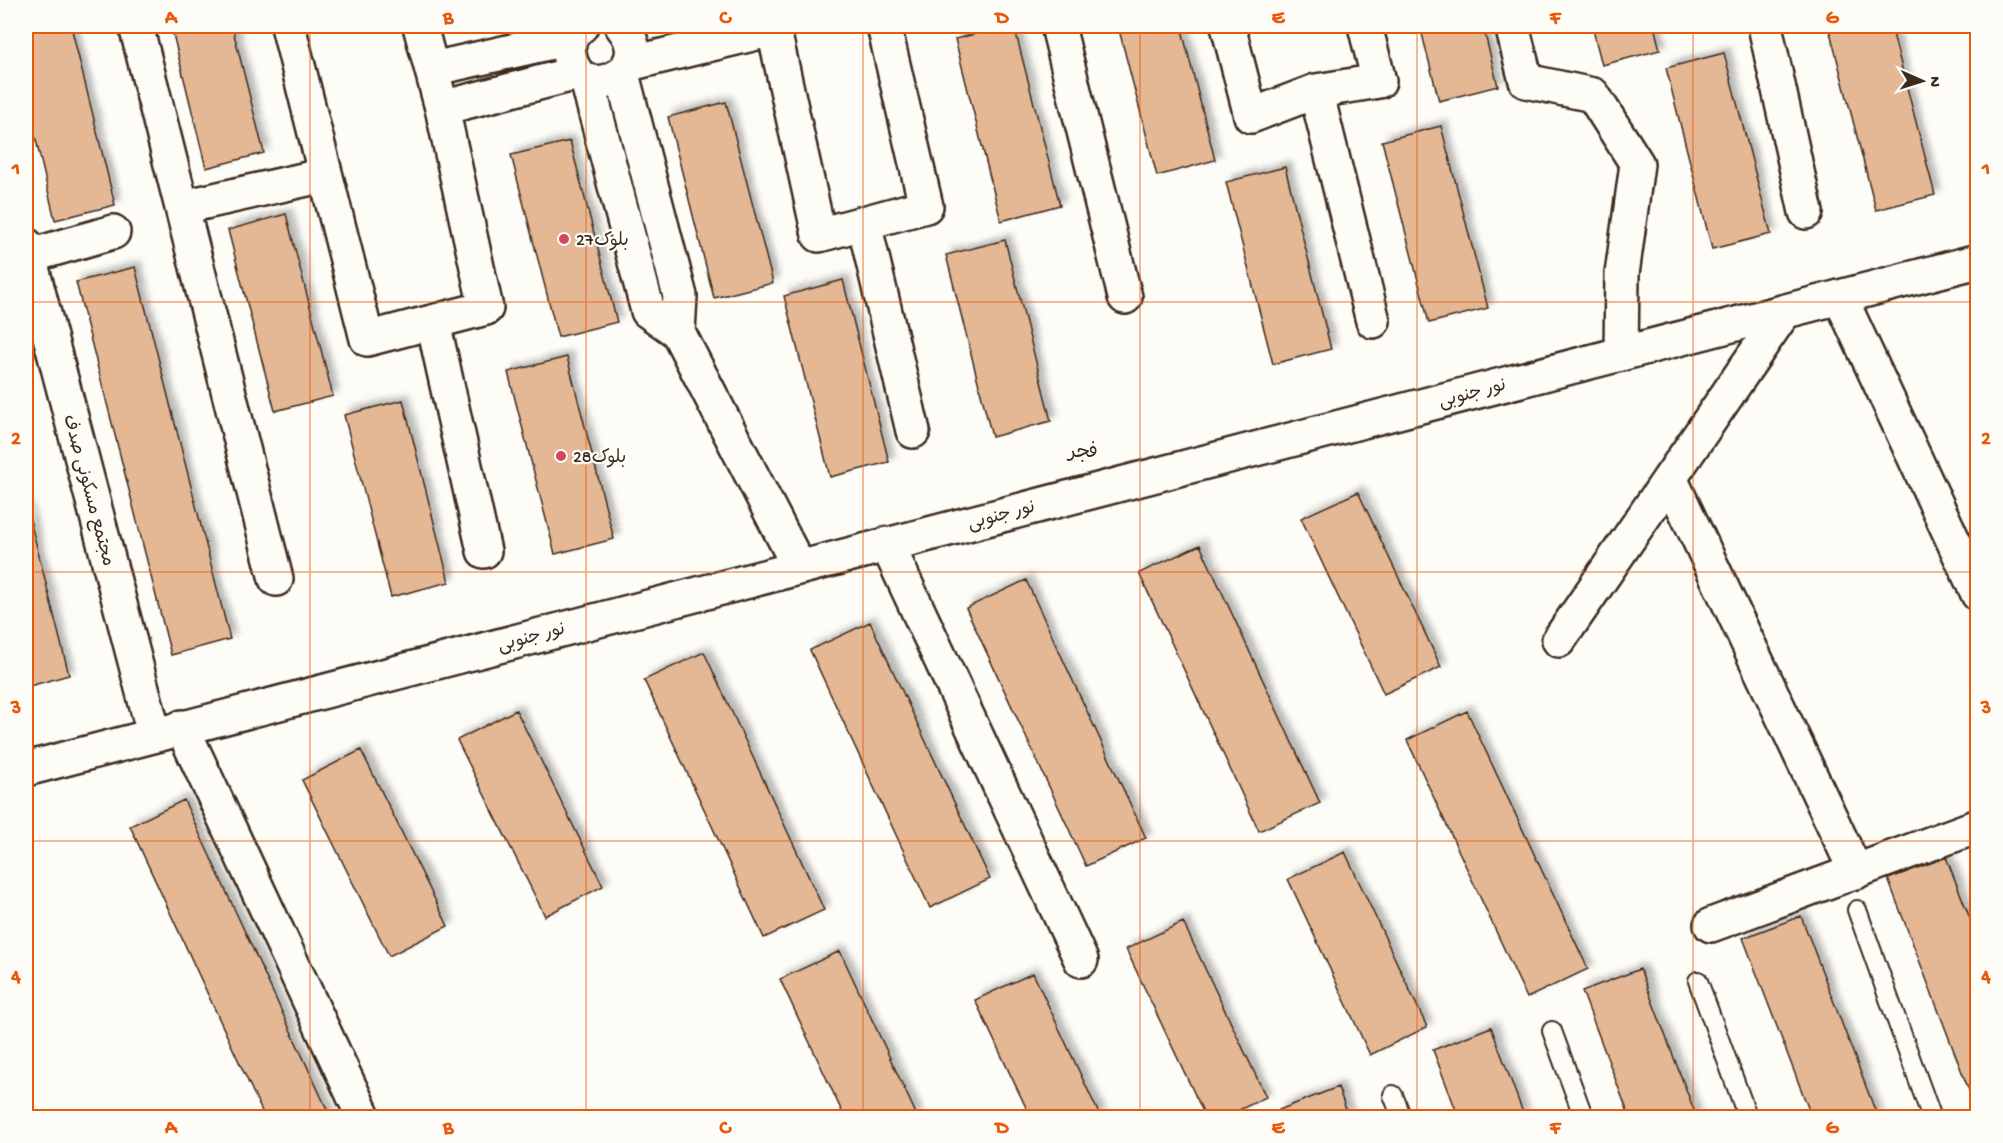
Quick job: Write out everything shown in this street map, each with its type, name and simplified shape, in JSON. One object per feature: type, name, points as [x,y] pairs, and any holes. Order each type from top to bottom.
[{"type":"street","points":[[136,26],[276,579]]},
{"type":"street","points":[[288,26],[367,339],[486,308],[442,108],[420,26]]},
{"type":"street","points":[[442,108],[582,77],[599,83],[612,81],[626,69],[773,27],[819,235],[926,206],[884,26]]},
{"type":"street","points":[[1058,26],[1125,297]]},
{"type":"street","points":[[1227,26],[1251,116],[1316,92],[1379,81],[1365,26]]},
{"type":"street","points":[[1512,26],[1526,81],[1593,95],[1637,164],[1622,274],[1621,354]]},
{"type":"street","points":[[1765,26],[1806,212]]},
{"type":"street","points":[[628,27],[632,52],[626,69],[680,296],[678,332]]},
{"type":"street","points":[[432,69],[577,29]]},
{"type":"street","points":[[577,29],[568,50],[570,63],[582,77],[648,311],[678,332],[799,567]]},
{"type":"street","points":[[1316,92],[1373,321]]},
{"type":"street","points":[[183,207],[325,175]]},
{"type":"street","points":[[864,223],[913,431]]},
{"type":"street","points":[[26,253],[113,232]]},
{"type":"street","name":"مجتمع مسکونی صدف","points":[[26,253],[168,730],[364,1118]]},
{"type":"street","name":"نور جنوبی","points":[[26,769],[168,730],[1977,261]]},
{"type":"street","points":[[1839,297],[1977,594]]},
{"type":"street","points":[[1559,640],[1785,312]]},
{"type":"street","points":[[433,321],[484,551]]},
{"type":"street","points":[[1670,477],[1856,872]]},
{"type":"street","points":[[887,544],[1081,960]]},
{"type":"street","points":[[1712,925],[1977,826]]},
{"type":"lane","points":[[1857,910],[1932,1118]]},
{"type":"lane","points":[[1698,981],[1748,1118]]},
{"type":"lane","points":[[1552,1031],[1584,1118]]},
{"type":"lane","points":[[1393,1095],[1402,1118]]},
{"type":"building","points":[[26,26],[71,26],[115,205],[55,220],[26,98]]},
{"type":"building","points":[[171,26],[232,26],[264,153],[206,168]]},
{"type":"building","points":[[1014,26],[1060,205],[1001,221],[955,39]]},
{"type":"building","points":[[1118,26],[1181,26],[1215,160],[1157,176]]},
{"type":"building","points":[[1420,26],[1483,26],[1498,86],[1439,101]]},
{"type":"building","points":[[1592,26],[1654,26],[1660,50],[1602,65]]},
{"type":"building","points":[[1891,26],[1935,195],[1876,210],[1829,28]]},
{"type":"building","points":[[1724,53],[1771,234],[1712,249],[1666,68]]},
{"type":"building","points":[[726,102],[773,283],[714,298],[668,117]]},
{"type":"building","points":[[1441,126],[1488,308],[1429,323],[1382,141]]},
{"type":"building","name":"بلوک27","points":[[570,141],[617,322],[558,337],[511,155]]},
{"type":"building","points":[[1285,167],[1331,349],[1273,364],[1226,182]]},
{"type":"building","points":[[286,214],[333,396],[275,411],[228,230]]},
{"type":"building","points":[[1005,240],[1051,421],[992,437],[946,255]]},
{"type":"building","points":[[135,267],[230,639],[171,655],[76,282]]},
{"type":"building","points":[[843,280],[889,462],[830,477],[784,296]]},
{"type":"building","name":"بلوک28","points":[[567,357],[614,539],[555,554],[508,372]]},
{"type":"building","points":[[403,400],[449,582],[391,597],[344,415]]},
{"type":"building","points":[[1358,492],[1441,667],[1384,694],[1301,518]]},
{"type":"building","points":[[26,504],[69,675],[26,687]]},
{"type":"building","points":[[1200,545],[1320,803],[1259,831],[1139,573]]},
{"type":"building","points":[[1026,580],[1146,838],[1086,866],[966,608]]},
{"type":"building","points":[[870,622],[990,879],[930,908],[810,650]]},
{"type":"building","points":[[704,652],[824,910],[764,938],[644,680]]},
{"type":"building","points":[[516,710],[603,886],[545,916],[457,740]]},
{"type":"building","points":[[1467,711],[1588,969],[1527,998],[1407,740]]},
{"type":"building","points":[[361,750],[448,926],[389,956],[302,780]]},
{"type":"building","points":[[184,800],[331,1118],[265,1118],[130,826]]},
{"type":"building","points":[[1345,852],[1427,1027],[1370,1055],[1288,879]]},
{"type":"building","points":[[1946,857],[1978,939],[1978,1114],[1888,879]]},
{"type":"building","points":[[1801,916],[1878,1118],[1812,1118],[1743,938]]},
{"type":"building","points":[[1183,922],[1266,1097],[1223,1118],[1206,1118],[1126,949]]},
{"type":"building","points":[[840,951],[918,1118],[845,1118],[780,979]]},
{"type":"building","points":[[1640,969],[1697,1118],[1630,1118],[1582,991]]},
{"type":"building","points":[[1033,973],[1101,1118],[1031,1118],[975,1000]]},
{"type":"building","points":[[1491,1027],[1525,1118],[1459,1118],[1433,1050]]},
{"type":"building","points":[[1338,1087],[1349,1118],[1282,1118],[1279,1110]]},
{"type":"place","name":"بلوک27","points":[[564,239]]},
{"type":"place","name":"بلوک28","points":[[561,456]]},
{"type":"district","name":"فجر","points":[[1083,450]]}]
